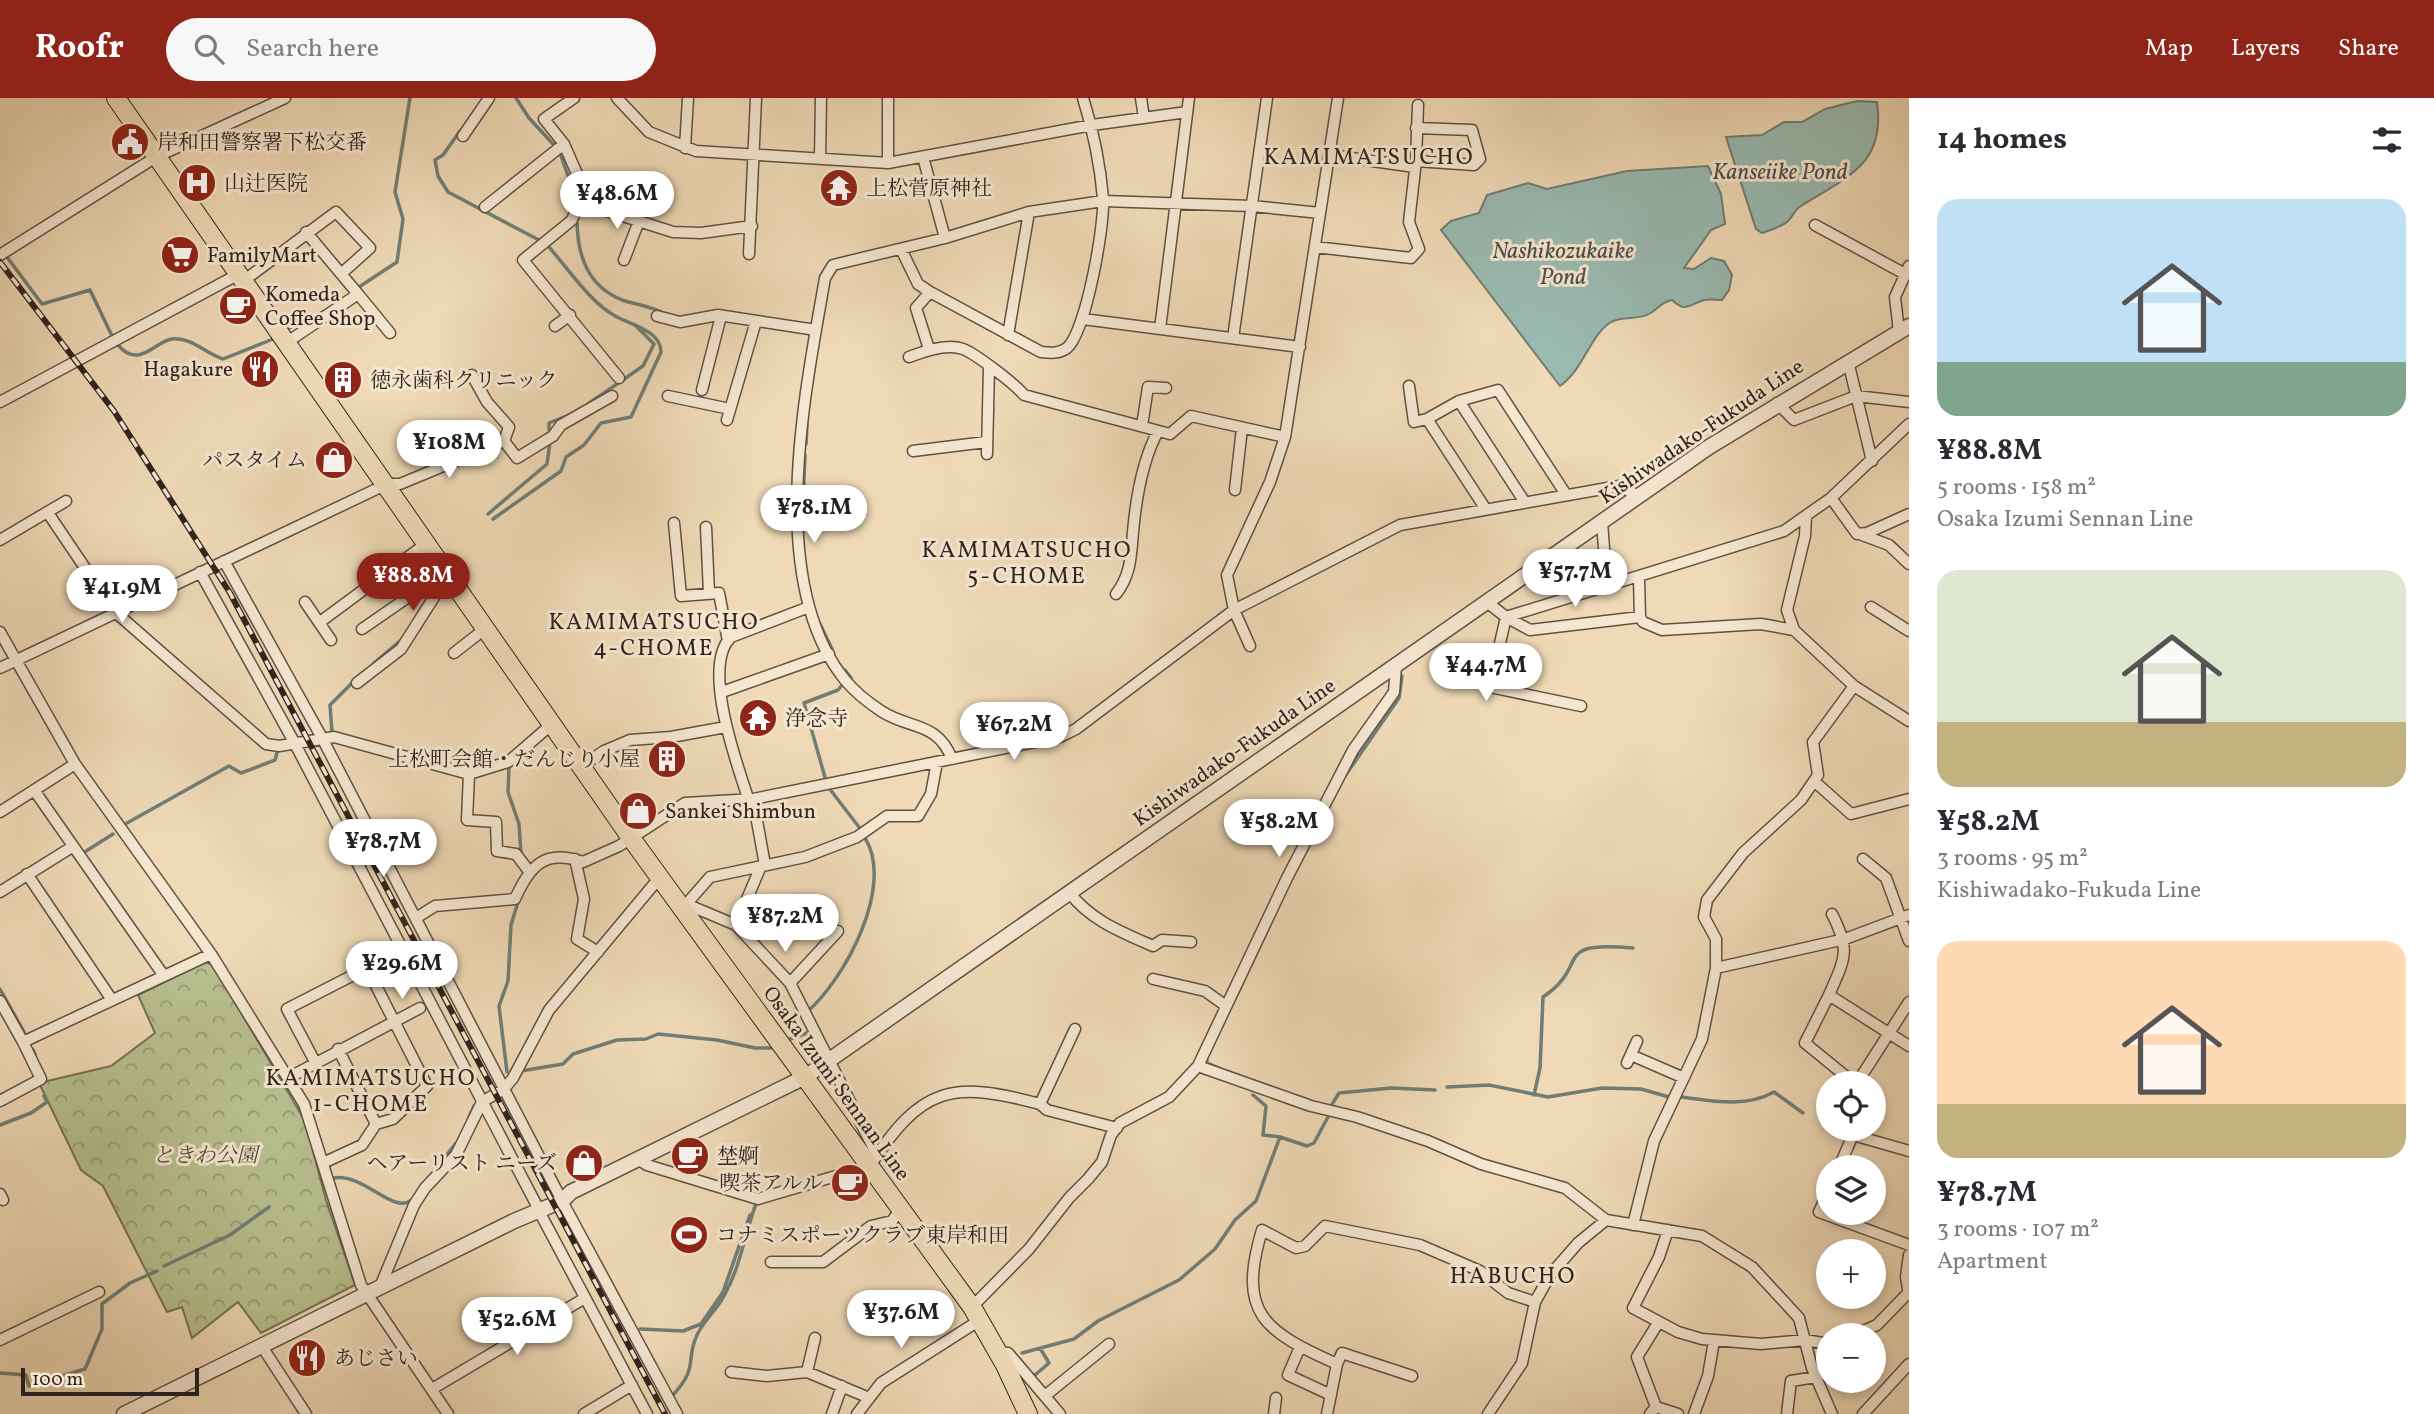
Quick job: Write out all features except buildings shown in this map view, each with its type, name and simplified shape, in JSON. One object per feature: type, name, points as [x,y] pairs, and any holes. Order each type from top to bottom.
[{"type":"main road","name":"Osaka Izumi Sennan Line","points":[[116,98],[631,838],[684,906],[804,1077],[874,1161],[901,1209],[976,1313],[1028,1414]]},
{"type":"street","points":[[0,256],[156,157],[285,98]]},
{"type":"street","points":[[463,136],[489,98]]},
{"type":"street","points":[[574,98],[544,119],[564,144],[588,199],[601,209],[683,232],[752,226]]},
{"type":"street","points":[[617,98],[649,132],[696,152],[888,163],[1092,125],[1187,112]]},
{"type":"street","points":[[685,148],[688,98]]},
{"type":"street","points":[[749,254],[756,98]]},
{"type":"street","points":[[820,159],[821,98]]},
{"type":"street","points":[[888,98],[888,163]]},
{"type":"street","points":[[901,249],[918,284],[930,292],[1041,352],[1055,354],[1068,347],[1083,319],[1098,246],[1103,201],[1092,125],[1083,98]]},
{"type":"street","points":[[1141,98],[1144,118]]},
{"type":"street","points":[[1160,329],[1189,98]]},
{"type":"street","points":[[1233,338],[1267,98]]},
{"type":"street","points":[[1250,646],[1234,610],[1227,576],[1270,482],[1285,438],[1338,98]]},
{"type":"street","points":[[1315,247],[1411,258],[1419,249],[1409,222],[1416,164],[1418,105]]},
{"type":"street","points":[[1330,155],[1416,164],[1474,165],[1480,159],[1472,130],[1416,128]]},
{"type":"street","points":[[485,207],[564,144]]},
{"type":"street","points":[[923,157],[945,238]]},
{"type":"street","points":[[588,199],[579,202],[572,220],[523,260],[619,378]]},
{"type":"street","points":[[952,759],[946,743],[925,727],[882,712],[846,681],[829,654],[809,607],[797,531],[805,393],[825,278],[833,265],[945,238],[1029,212],[1103,201],[1252,206],[1320,213]]},
{"type":"street","points":[[0,402],[240,279],[336,212],[370,248],[341,274]]},
{"type":"street","points":[[1008,335],[1029,212]]},
{"type":"street","points":[[624,260],[639,221]]},
{"type":"street","points":[[1815,225],[1907,270],[1895,297],[1904,329]]},
{"type":"street","points":[[306,232],[390,333]]},
{"type":"street","points":[[929,349],[916,308],[930,292]]},
{"type":"street","points":[[286,343],[358,294]]},
{"type":"street","points":[[555,326],[570,315]]},
{"type":"street","points":[[657,316],[680,323],[721,316],[816,330]]},
{"type":"street","points":[[702,390],[721,316]]},
{"type":"street","points":[[1083,319],[1300,347]]},
{"type":"street","points":[[668,396],[729,414],[755,321]]},
{"type":"street","name":"Kishiwadako-Fukuda Line","points":[[124,1414],[804,1077],[1639,496],[1777,403],[1904,329]]},
{"type":"street","points":[[909,357],[929,349],[962,349],[1014,381],[1024,395],[1158,431],[1170,433],[1191,416],[1285,438]]},
{"type":"street","points":[[1848,360],[1872,461]]},
{"type":"street","points":[[987,454],[989,367]]},
{"type":"street","points":[[0,668],[114,611],[387,484],[400,484],[504,440],[509,427],[487,402],[472,375]]},
{"type":"street","points":[[1409,386],[1414,422],[1427,419],[1460,401],[1498,390],[1565,493]]},
{"type":"street","points":[[1142,426],[1148,387],[1166,388]]},
{"type":"street","points":[[504,440],[517,458],[541,449],[561,425],[590,417],[612,396]]},
{"type":"street","points":[[1777,403],[1794,420],[1856,396],[1909,402]]},
{"type":"street","points":[[1460,401],[1524,501]]},
{"type":"street","points":[[1427,419],[1485,508]]},
{"type":"street","points":[[1506,617],[1571,595],[1639,579],[1784,531],[1831,498],[1909,424]]},
{"type":"street","points":[[1234,490],[1242,428]]},
{"type":"street","points":[[1116,594],[1124,584],[1132,559],[1133,531],[1147,452],[1158,431]]},
{"type":"street","points":[[913,451],[986,442]]},
{"type":"street","points":[[416,918],[435,906],[515,899],[528,870],[557,857],[565,856],[583,862],[631,838],[685,803],[751,799],[1060,737],[1076,729],[1234,610],[1400,525],[1565,493],[1619,486],[1639,496]]},
{"type":"street","points":[[1831,498],[1857,534],[1889,545],[1909,564]]},
{"type":"street","points":[[0,540],[66,501]]},
{"type":"street","points":[[48,513],[114,611],[184,676],[196,680],[259,741],[279,746],[334,737],[470,774],[508,762],[552,724]]},
{"type":"street","points":[[1857,534],[1867,533],[1909,514]]},
{"type":"street","points":[[1805,516],[1805,536],[1787,610],[1794,630],[1854,686],[1909,721]]},
{"type":"street","points":[[1602,522],[1607,588]]},
{"type":"street","points":[[674,523],[681,596],[719,593],[728,641],[720,663],[726,727],[751,799],[763,866],[736,925]]},
{"type":"street","points":[[706,527],[709,593]]},
{"type":"street","points":[[320,622],[427,543]]},
{"type":"street","points":[[224,561],[322,738],[677,1414]]},
{"type":"street","points":[[200,572],[294,742],[647,1414]]},
{"type":"street","points":[[362,629],[449,576]]},
{"type":"street","points":[[357,683],[401,649],[449,576]]},
{"type":"street","points":[[1639,579],[1640,617],[1643,622],[1662,629],[1761,624],[1794,630]]},
{"type":"street","points":[[306,602],[331,640]]},
{"type":"street","points":[[1488,603],[1530,630],[1640,617]]},
{"type":"street","points":[[728,641],[809,607]]},
{"type":"street","points":[[1871,607],[1909,631]]},
{"type":"street","points":[[1506,617],[1490,687],[1581,706]]},
{"type":"street","points":[[454,653],[486,628]]},
{"type":"street","points":[[0,632],[75,764],[211,954],[288,1077],[307,1113],[339,1223],[366,1293],[448,1414]]},
{"type":"street","points":[[722,692],[829,654]]},
{"type":"street","points":[[857,1414],[867,1397],[881,1383],[976,1313],[1069,1198],[1102,1162],[1116,1128],[1169,1097],[1198,1066],[1287,878],[1353,750],[1394,692],[1396,666]]},
{"type":"street","points":[[1633,1225],[1654,1141],[1702,1039],[1716,968],[1716,939],[1704,917],[1707,900],[1743,853],[1801,800],[1818,775],[1813,742],[1854,686]]},
{"type":"street","points":[[582,766],[604,751],[630,740],[671,737],[726,727]]},
{"type":"street","points":[[874,1161],[829,1059],[790,983],[736,925],[684,906],[710,877],[805,857],[857,837],[887,816],[918,816],[931,794],[937,762]]},
{"type":"street","points":[[0,811],[75,764]]},
{"type":"street","points":[[470,774],[467,820],[496,822],[497,851],[516,854],[528,870]]},
{"type":"street","points":[[1814,781],[1851,814],[1909,799]]},
{"type":"street","points":[[34,790],[164,976]]},
{"type":"street","points":[[0,892],[72,847]]},
{"type":"street","points":[[575,859],[584,899],[577,939],[598,953]]},
{"type":"street","points":[[1863,859],[1886,878],[1906,916],[1909,941]]},
{"type":"street","points":[[27,874],[112,1000]]},
{"type":"street","points":[[380,1287],[414,1205],[425,1188],[456,1155],[482,1101],[504,1089],[549,1010],[660,877]]},
{"type":"street","points":[[1069,892],[1077,904],[1103,923],[1153,946],[1162,940],[1191,942]]},
{"type":"street","points":[[1832,914],[1845,939],[1846,958],[1805,1043],[1840,1071]]},
{"type":"street","points":[[1716,968],[1845,939],[1906,916]]},
{"type":"street","points":[[790,983],[838,931]]},
{"type":"street","points":[[23,1042],[211,954]]},
{"type":"street","points":[[315,1062],[287,1009],[368,968],[428,1086],[393,1119],[376,1124],[362,1145],[323,1163]]},
{"type":"street","points":[[1153,979],[1205,991],[1226,1006]]},
{"type":"street","points":[[1829,995],[1909,1046]]},
{"type":"street","points":[[0,1001],[5,1020],[23,1042],[41,1079],[0,1101]]},
{"type":"street","points":[[1864,1071],[1891,1034],[1909,1002]]},
{"type":"street","points":[[288,1077],[419,1008]]},
{"type":"street","points":[[1040,1104],[1075,1029]]},
{"type":"street","points":[[1637,1041],[1629,1059],[1684,1078]]},
{"type":"street","points":[[338,1049],[376,1124]]},
{"type":"street","points":[[1198,1066],[1311,1106],[1357,1117],[1428,1141],[1481,1164],[1565,1188],[1606,1220],[1702,1236],[1752,1267],[1799,1318],[1816,1377],[1791,1381],[1787,1414]]},
{"type":"street","points":[[638,1159],[647,1165],[758,1199],[874,1161],[906,1117],[937,1096],[974,1091],[998,1093],[1040,1104],[1047,1110],[1116,1128]]},
{"type":"street","points":[[1844,1155],[1853,1135],[1909,1151]]},
{"type":"street","points":[[771,1262],[823,1262],[871,1226],[892,1222],[901,1209]]},
{"type":"street","points":[[1488,1414],[1512,1382],[1522,1363],[1535,1301],[1557,1267],[1578,1243],[1606,1220]]},
{"type":"street","points":[[1854,1225],[1909,1245]]},
{"type":"street","points":[[1337,1364],[1275,1333],[1262,1314],[1251,1286],[1254,1257],[1262,1230],[1296,1248],[1305,1246],[1325,1226],[1419,1245],[1480,1271],[1508,1293],[1535,1301]]},
{"type":"street","points":[[1668,1230],[1659,1257],[1632,1304],[1633,1308],[1658,1323],[1714,1341],[1761,1344],[1805,1340],[1816,1342]]},
{"type":"street","points":[[1878,1323],[1909,1294],[1906,1277],[1909,1255]]},
{"type":"street","points":[[0,1340],[99,1292]]},
{"type":"street","points":[[432,1389],[585,1298]]},
{"type":"street","points":[[1658,1323],[1637,1357],[1653,1411],[1678,1414]]},
{"type":"street","points":[[807,1372],[815,1338]]},
{"type":"street","points":[[1694,1414],[1708,1376],[1714,1341]]},
{"type":"street","points":[[1046,1395],[1109,1344]]},
{"type":"street","points":[[261,1345],[306,1414]]},
{"type":"street","points":[[1300,1347],[1288,1374],[1331,1395]]},
{"type":"street","points":[[998,1352],[1009,1353],[1060,1414]]},
{"type":"street","points":[[1327,1414],[1337,1364],[1342,1353],[1412,1376]]},
{"type":"street","points":[[1863,1414],[1909,1366]]},
{"type":"street","points":[[731,1372],[767,1376],[807,1372],[867,1397]]},
{"type":"street","points":[[584,1414],[632,1385]]},
{"type":"street","points":[[832,1414],[842,1386]]},
{"type":"street","points":[[1823,1393],[1832,1414]]},
{"type":"street","points":[[1274,1414],[1276,1398]]},
{"type":"green space","name":"ときわ公園","points":[[205,962],[213,965],[305,1121],[326,1200],[355,1285],[261,1333],[238,1302],[192,1338],[182,1307],[167,1312],[103,1186],[81,1170],[39,1083],[111,1066],[155,1033],[138,995]]},
{"type":"water","name":"Kanseiike Pond","points":[[1857,101],[1877,102],[1878,123],[1869,155],[1848,177],[1799,208],[1785,224],[1762,233],[1756,229],[1726,137],[1762,135],[1784,122],[1802,122],[1825,109]]},
{"type":"water","name":"Nashikozukaike Pond","points":[[1708,166],[1721,194],[1725,224],[1711,230],[1684,268],[1694,269],[1711,258],[1724,261],[1732,275],[1729,290],[1722,300],[1704,300],[1684,307],[1672,300],[1645,316],[1611,322],[1598,335],[1575,371],[1560,386],[1441,230],[1451,221],[1479,213],[1487,195],[1528,183],[1547,189],[1627,171]]},
{"type":"waterway","points":[[359,287],[397,262],[403,219],[395,192],[410,98]]},
{"type":"waterway","points":[[516,98],[529,118],[554,145]]},
{"type":"waterway","points":[[460,131],[443,155],[435,160],[438,176],[448,192],[539,240]]},
{"type":"waterway","points":[[560,153],[571,184]]},
{"type":"waterway","points":[[577,223],[583,259],[601,287],[622,300],[665,314]]},
{"type":"waterway","points":[[493,519],[561,471],[566,457],[584,445],[601,423],[631,417],[661,352],[660,345],[651,334],[617,317],[598,303],[548,246]]},
{"type":"waterway","points":[[7,257],[42,304],[90,290],[113,338]]},
{"type":"waterway","points":[[287,329],[327,310]]},
{"type":"waterway","points":[[588,404],[643,366],[654,344],[634,324]]},
{"type":"waterway","points":[[118,345],[126,352],[140,355],[166,341],[179,339],[223,359],[273,339]]},
{"type":"waterway","points":[[549,430],[549,423],[569,415]]},
{"type":"waterway","points":[[806,444],[807,424]]},
{"type":"waterway","points":[[488,514],[547,464],[550,442]]},
{"type":"waterway","points":[[803,503],[805,455]]},
{"type":"waterway","points":[[820,624],[832,649]]},
{"type":"waterway","points":[[374,663],[400,641]]},
{"type":"waterway","points":[[845,670],[851,678]]},
{"type":"waterway","points":[[1345,776],[1399,698],[1402,676]]},
{"type":"waterway","points":[[332,732],[330,705],[355,680]]},
{"type":"waterway","points":[[826,781],[804,703],[838,690],[843,684]]},
{"type":"waterway","points":[[127,823],[229,766],[241,773],[275,760],[278,749]]},
{"type":"waterway","points":[[509,767],[508,792],[519,824],[521,854]]},
{"type":"waterway","points":[[829,788],[862,831]]},
{"type":"waterway","points":[[83,853],[113,834]]},
{"type":"waterway","points":[[807,1012],[836,978],[862,931],[874,881],[873,858],[865,838]]},
{"type":"waterway","points":[[507,1072],[499,1006],[508,981],[511,925],[518,902]]},
{"type":"waterway","points":[[1534,1095],[1540,1068],[1543,997],[1557,985],[1581,952],[1590,948],[1633,948]]},
{"type":"waterway","points":[[0,989],[24,1032]]},
{"type":"waterway","points":[[787,1040],[810,1032]]},
{"type":"waterway","points":[[521,1071],[563,1064],[573,1054],[617,1040],[646,1039],[658,1034],[717,1040],[755,1048],[775,1048]]},
{"type":"waterway","points":[[33,1050],[35,1054]]},
{"type":"waterway","points":[[1207,1060],[1205,1062],[1221,1069]]},
{"type":"waterway","points":[[1447,1087],[1489,1085],[1548,1097],[1602,1088],[1641,1089],[1669,1097]]},
{"type":"waterway","points":[[1331,1106],[1339,1093],[1391,1088],[1435,1090]]},
{"type":"waterway","points":[[1681,1097],[1740,1102],[1774,1092],[1803,1113]]},
{"type":"waterway","points":[[1253,1095],[1266,1106],[1263,1135],[1280,1137]]},
{"type":"waterway","points":[[0,1125],[31,1113],[47,1102],[44,1096]]},
{"type":"waterway","points":[[469,1117],[474,1106]]},
{"type":"waterway","points":[[1022,1353],[1074,1339],[1098,1321],[1179,1280],[1215,1249],[1235,1220],[1256,1201],[1280,1137],[1307,1146],[1314,1143],[1329,1115]]},
{"type":"waterway","points":[[431,1175],[456,1143]]},
{"type":"waterway","points":[[333,1178],[356,1181],[396,1202],[412,1200]]},
{"type":"waterway","points":[[674,1394],[689,1370],[697,1335],[730,1283],[757,1201]]},
{"type":"waterway","points":[[164,1266],[230,1235],[269,1207]]},
{"type":"waterway","points":[[640,1329],[683,1331],[701,1324],[723,1292],[750,1215]]},
{"type":"waterway","points":[[0,1373],[26,1375],[29,1386],[85,1369],[102,1329],[102,1304],[130,1283],[157,1271]]},
{"type":"waterway","points":[[1035,1375],[1049,1363],[1040,1348]]},
{"type":"railway","points":[[0,262],[114,411],[230,593],[665,1414]]},
{"type":"place","name":"岸和田警察署下松交番","points":[[130,142]]},
{"type":"place","name":"山辻医院","points":[[197,183]]},
{"type":"place","name":"上松菅原神社","points":[[839,188]]},
{"type":"place","name":"FamilyMart","points":[[180,255]]},
{"type":"place","name":"Komeda Coffee Shop","points":[[238,306]]},
{"type":"place","name":"Hagakure","points":[[260,369]]},
{"type":"place","name":"徳永歯科クリニック","points":[[343,380]]},
{"type":"place","name":"パスタイム","points":[[334,460]]},
{"type":"place","name":"浄念寺","points":[[758,718]]},
{"type":"place","name":"上松町会館・だんじり小屋","points":[[667,759]]},
{"type":"place","name":"Sankei Shimbun","points":[[638,811]]},
{"type":"place","name":"埜婀","points":[[690,1156]]},
{"type":"place","name":"ヘアーリスト ニーズ","points":[[584,1163]]},
{"type":"place","name":"喫茶アルル","points":[[850,1183]]},
{"type":"place","name":"コナミスポーツクラブ東岸和田","points":[[689,1235]]},
{"type":"place","name":"あじさい","points":[[307,1358]]},
{"type":"district","name":"KAMIMATSUCHO","points":[[1369,156]]},
{"type":"district","name":"KAMIMATSUCHO 5-CHOME","points":[[1027,562]]},
{"type":"district","name":"KAMIMATSUCHO 4-CHOME","points":[[654,634]]},
{"type":"district","name":"KAMIMATSUCHO 1-CHOME","points":[[371,1090]]},
{"type":"district","name":"HABUCHO","points":[[1513,1275]]}]
